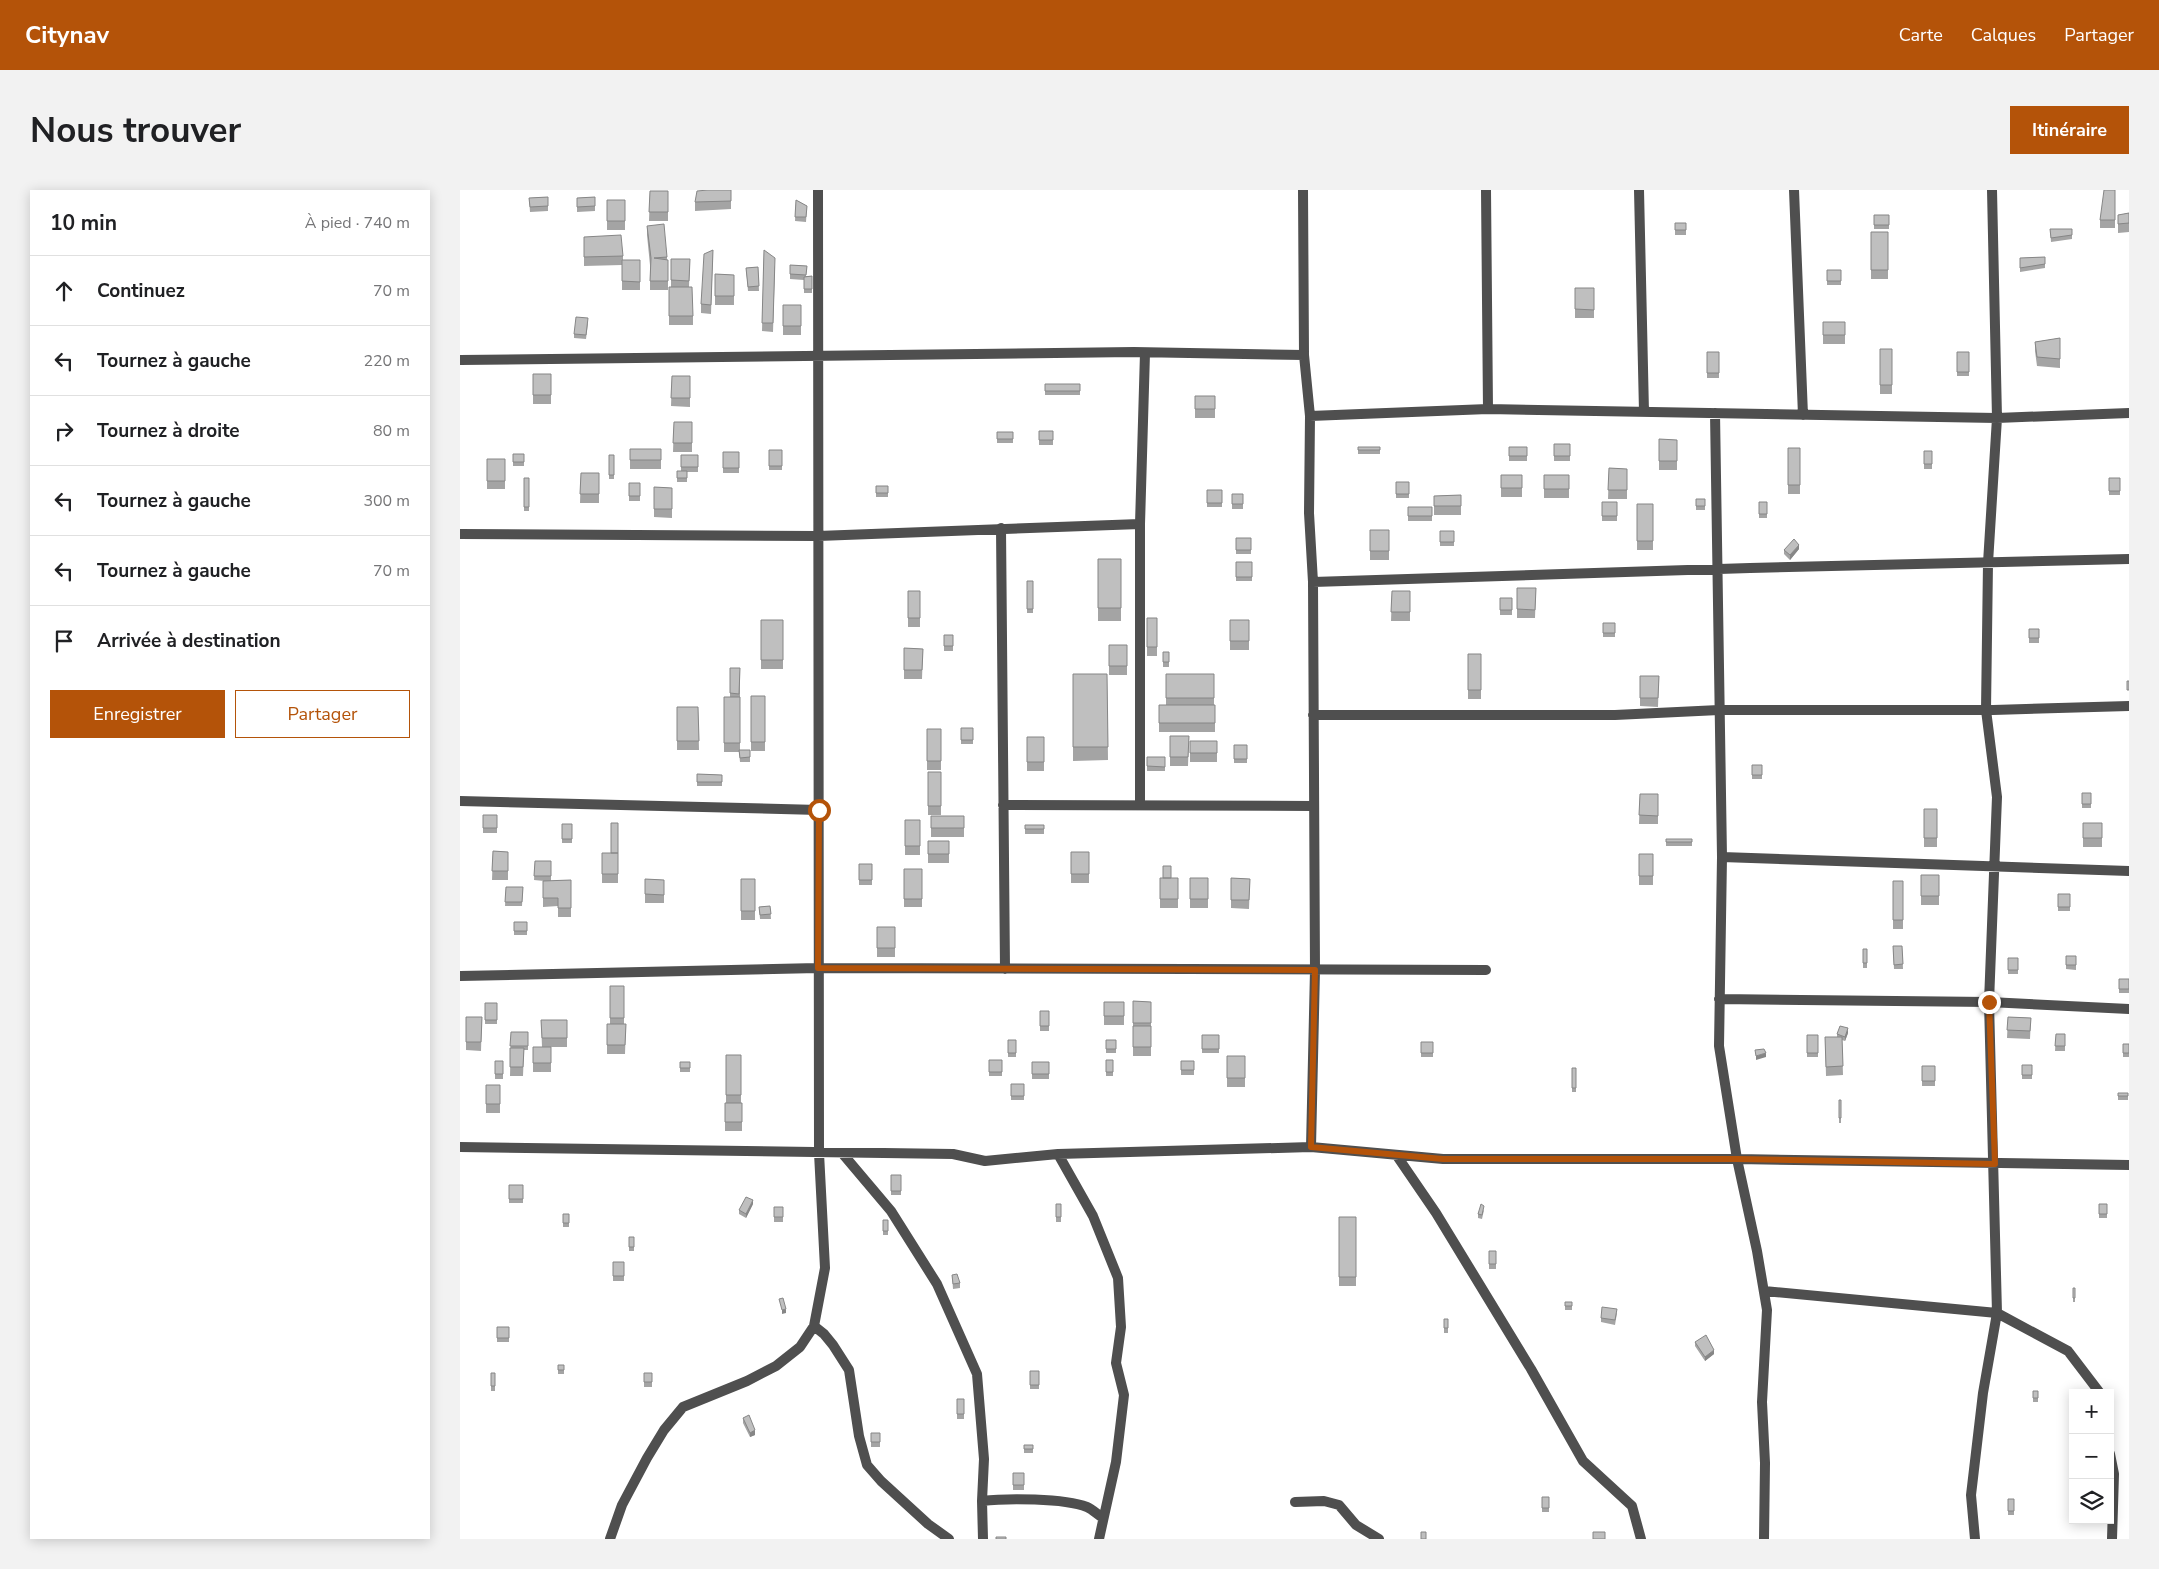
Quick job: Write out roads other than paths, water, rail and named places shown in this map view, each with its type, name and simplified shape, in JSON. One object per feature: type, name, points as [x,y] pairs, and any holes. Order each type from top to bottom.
[{"type":"street","points":[[610,1539],[622,1505],[647,1458],[664,1430],[683,1408],[747,1381],[776,1366],[800,1347],[814,1326],[825,1268],[819,1153],[818,190]]},
{"type":"street","points":[[1303,190],[1304,354],[1310,416],[1309,513],[1313,582],[1312,715],[1315,970],[1311,1147]]},
{"type":"street","points":[[1486,190],[1488,409]]},
{"type":"street","points":[[1639,190],[1644,412]]},
{"type":"street","points":[[1794,190],[1803,415]]},
{"type":"street","points":[[1975,1539],[1971,1495],[1983,1393],[1997,1313],[1995,1164],[1989,1002],[1997,797],[1986,710],[1988,562],[1997,418],[1992,190]]},
{"type":"street","points":[[1140,806],[1140,524],[1145,352]]},
{"type":"street","points":[[460,360],[1145,352],[1304,354]]},
{"type":"street","points":[[1310,416],[1488,409],[1997,418],[2129,413]]},
{"type":"street","points":[[1716,413],[1718,710],[1722,857],[1719,1046],[1737,1159],[1757,1251],[1767,1310],[1762,1402],[1765,1463],[1764,1539]]},
{"type":"street","points":[[460,534],[818,536],[1140,524]]},
{"type":"street","points":[[1001,528],[1005,968]]},
{"type":"street","points":[[1313,582],[1717,569],[2129,559]]},
{"type":"street","points":[[1312,715],[1615,715],[1718,710],[1986,710],[2129,706]]},
{"type":"street","points":[[460,801],[819,810]]},
{"type":"street","points":[[1003,805],[1314,806]]},
{"type":"street","points":[[1722,857],[2129,871]]},
{"type":"street","points":[[460,976],[818,968],[1486,970]]},
{"type":"street","points":[[1719,999],[1989,1002],[2129,1009]]},
{"type":"street","points":[[460,1147],[952,1154],[985,1161],[1058,1154],[1311,1147],[1443,1159],[1737,1159],[2129,1165]]},
{"type":"street","points":[[842,1153],[891,1211],[937,1284],[977,1374],[984,1459],[983,1539]]},
{"type":"street","points":[[1058,1154],[1094,1216],[1118,1278],[1121,1327],[1116,1363],[1124,1394],[1116,1462],[1099,1539]]},
{"type":"street","points":[[1397,1156],[1441,1221],[1584,1461],[1632,1506],[1641,1539]]},
{"type":"street","points":[[1764,1291],[1997,1313],[2068,1351],[2097,1389]]},
{"type":"street","points":[[814,1326],[834,1345],[849,1370],[859,1436],[867,1465],[881,1481],[928,1524],[949,1539]]},
{"type":"street","points":[[2112,1539],[2114,1479]]},
{"type":"street","points":[[982,1501],[997,1499],[1052,1501],[1087,1507],[1103,1518]]},
{"type":"street","points":[[1296,1502],[1324,1501],[1340,1505],[1356,1525],[1379,1539]]}]
